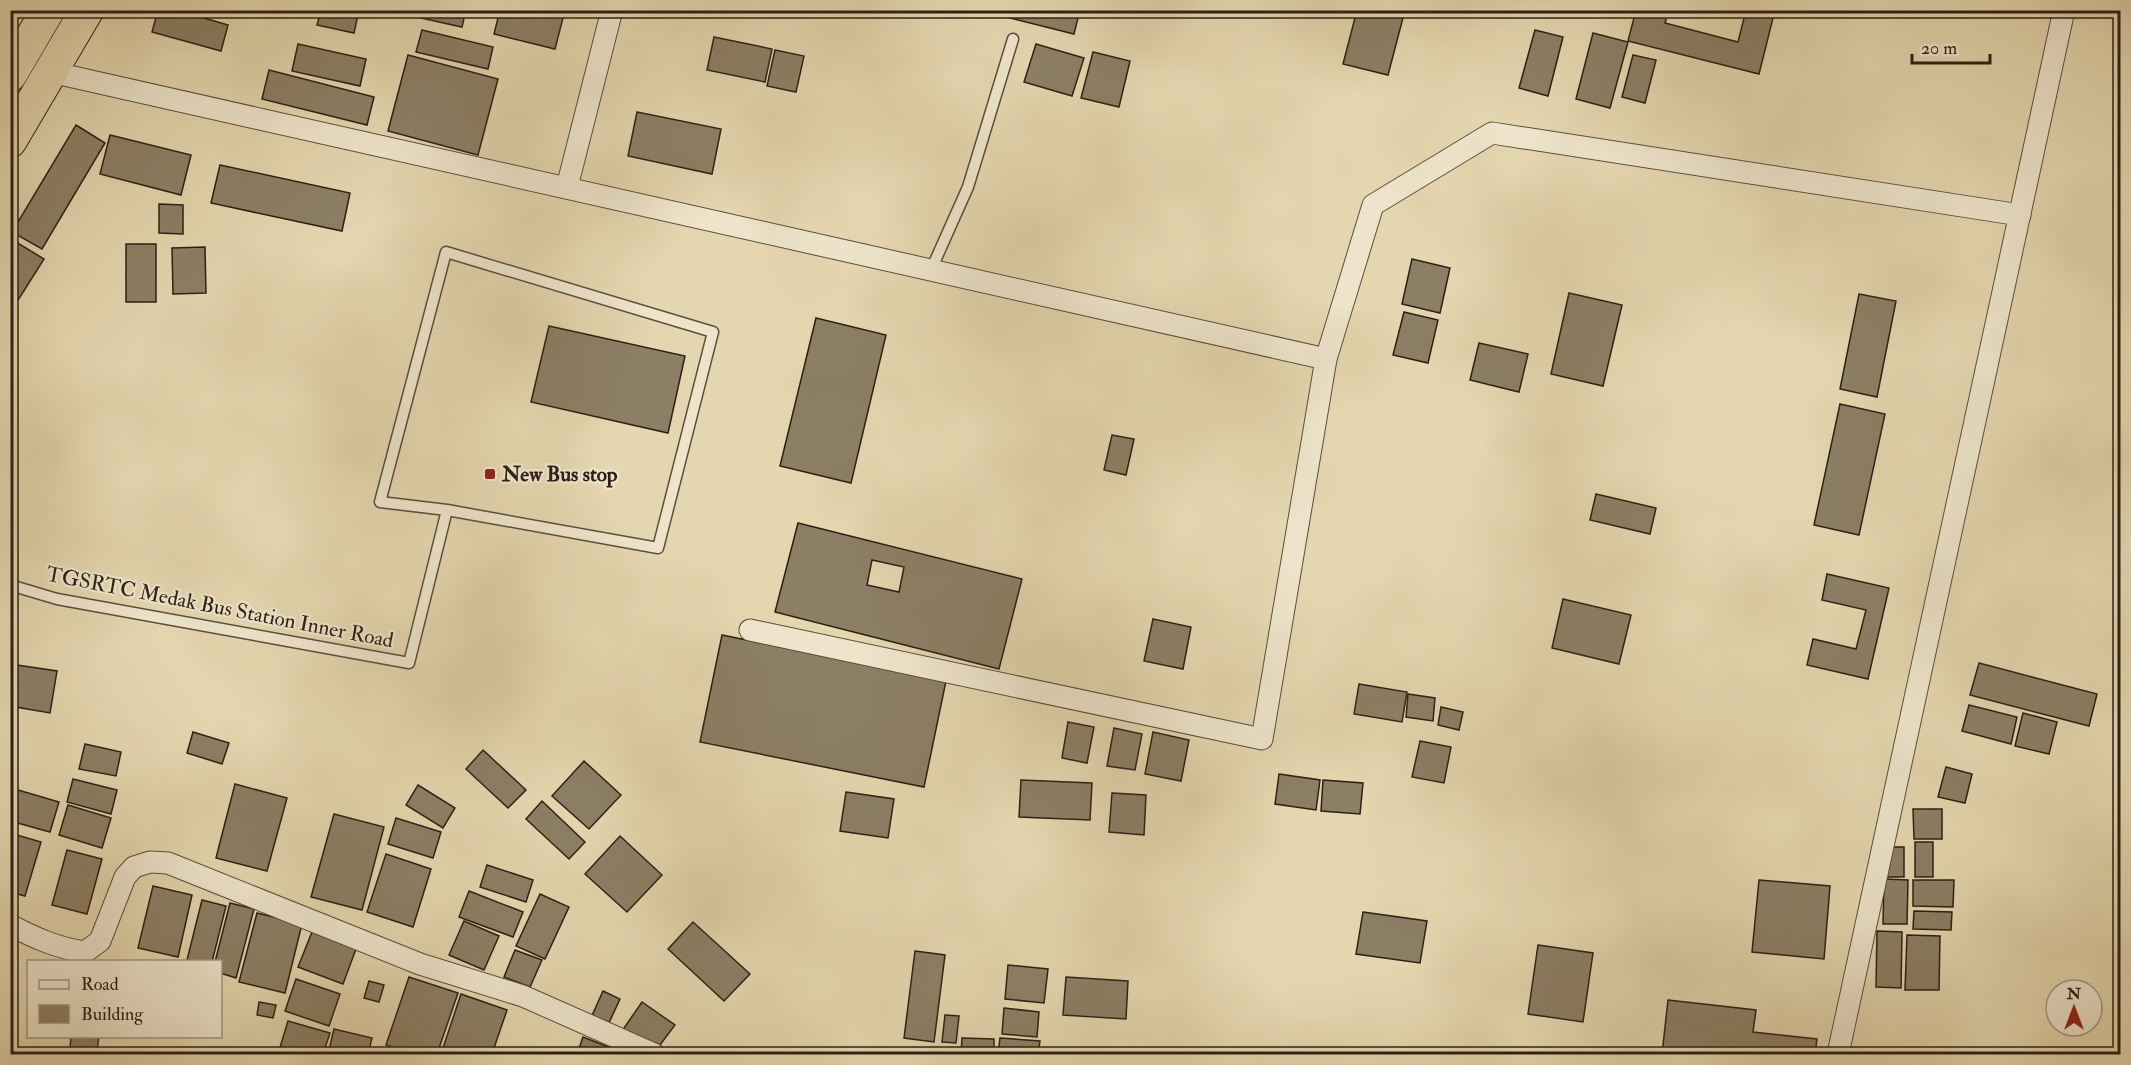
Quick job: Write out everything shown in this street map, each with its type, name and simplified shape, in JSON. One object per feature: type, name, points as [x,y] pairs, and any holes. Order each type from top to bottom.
[{"type":"highway","points":[[15,56],[48,10]]},
{"type":"highway","points":[[10,141],[87,10]]},
{"type":"street","points":[[567,187],[612,10]]},
{"type":"street","points":[[1838,1054],[2064,10]]},
{"type":"street","points":[[51,72],[1326,359]]},
{"type":"street","points":[[750,630],[1262,739],[1326,359],[1373,205],[1492,133],[2020,215]]},
{"type":"street","points":[[10,925],[43,942],[64,949],[85,952],[100,941],[125,877],[134,867],[150,862],[168,863],[420,964],[523,996],[654,1054]]},
{"type":"lane","points":[[931,270],[968,187],[1013,39]]},
{"type":"lane","points":[[446,252],[713,332],[658,548],[447,510],[380,501],[446,252]]},
{"type":"lane","name":"TGSRTC Medak Bus Station Inner Road","points":[[10,585],[57,599],[409,663],[447,510]]},
{"type":"building","points":[[158,10],[177,10],[228,25],[221,51],[152,32]]},
{"type":"building","points":[[321,10],[359,10],[354,33],[317,25]]},
{"type":"building","points":[[408,10],[466,10],[462,27],[407,15]]},
{"type":"building","points":[[500,10],[565,10],[555,49],[494,34]]},
{"type":"building","points":[[978,10],[1080,10],[1074,34]]},
{"type":"building","points":[[1357,10],[1405,10],[1388,75],[1343,64]]},
{"type":"building","points":[[1636,10],[1669,10],[1665,23],[1738,42],[1746,10],[1775,10],[1759,74],[1628,41]]},
{"type":"building","points":[[422,30],[493,47],[488,69],[416,52]]},
{"type":"building","points":[[1535,30],[1563,37],[1548,96],[1519,88]]},
{"type":"building","points":[[1593,33],[1628,42],[1610,108],[1576,99]]},
{"type":"building","points":[[714,37],[772,49],[765,82],[707,70]]},
{"type":"building","points":[[298,44],[366,59],[360,86],[292,71]]},
{"type":"building","points":[[1036,44],[1084,58],[1072,96],[1024,82]]},
{"type":"building","points":[[775,50],[804,56],[796,92],[767,86]]},
{"type":"building","points":[[1093,52],[1130,61],[1119,107],[1081,98]]},
{"type":"building","points":[[408,55],[498,79],[478,155],[388,131]]},
{"type":"building","points":[[1633,55],[1656,60],[1645,103],[1622,97]]},
{"type":"building","points":[[269,70],[374,97],[367,125],[262,99]]},
{"type":"building","points":[[637,112],[721,129],[712,174],[628,156]]},
{"type":"building","points":[[76,125],[105,143],[42,249],[12,232]]},
{"type":"building","points":[[110,135],[191,155],[181,195],[100,174]]},
{"type":"building","points":[[220,165],[350,193],[342,231],[211,203]]},
{"type":"building","points":[[159,204],[183,205],[183,234],[159,233]]},
{"type":"building","points":[[10,240],[44,259],[10,313]]},
{"type":"building","points":[[126,244],[156,244],[156,302],[126,302]]},
{"type":"building","points":[[205,247],[206,293],[173,294],[172,248]]},
{"type":"building","points":[[1412,259],[1450,268],[1440,313],[1402,304]]},
{"type":"building","points":[[1569,293],[1622,305],[1603,386],[1551,374]]},
{"type":"building","points":[[1859,294],[1896,301],[1877,397],[1840,389]]},
{"type":"building","points":[[1404,312],[1438,320],[1428,363],[1393,355]]},
{"type":"building","points":[[816,318],[886,335],[851,483],[780,466]]},
{"type":"building","points":[[549,326],[685,356],[668,433],[531,402]]},
{"type":"building","points":[[1479,343],[1528,354],[1519,392],[1470,380]]},
{"type":"building","points":[[1840,404],[1885,414],[1859,535],[1814,525]]},
{"type":"building","points":[[1112,435],[1134,439],[1126,475],[1104,470]]},
{"type":"building","points":[[1596,494],[1656,508],[1650,534],[1590,520]]},
{"type":"building","points":[[798,523],[1022,579],[999,669],[775,612]],"holes":[[[872,560],[904,567],[899,592],[867,585]]]},
{"type":"building","points":[[1827,574],[1889,588],[1868,679],[1807,665],[1813,639],[1856,649],[1866,610],[1822,600]]},
{"type":"building","points":[[1563,599],[1631,615],[1619,664],[1552,648]]},
{"type":"building","points":[[1153,619],[1191,627],[1183,669],[1144,661]]},
{"type":"building","points":[[722,635],[946,681],[924,787],[700,742]]},
{"type":"building","points":[[1979,663],[2097,694],[2089,726],[1970,695]]},
{"type":"building","points":[[10,664],[57,671],[50,713],[10,706]]},
{"type":"building","points":[[1359,684],[1407,692],[1402,722],[1354,714]]},
{"type":"building","points":[[1408,694],[1435,698],[1433,721],[1406,717]]},
{"type":"building","points":[[1969,705],[2017,717],[2011,744],[1962,731]]},
{"type":"building","points":[[1441,707],[1463,712],[1459,730],[1438,725]]},
{"type":"building","points":[[2023,713],[2057,722],[2049,754],[2015,746]]},
{"type":"building","points":[[1068,722],[1094,727],[1087,763],[1062,758]]},
{"type":"building","points":[[1114,728],[1142,734],[1135,770],[1107,766]]},
{"type":"building","points":[[193,732],[229,743],[222,764],[187,753]]},
{"type":"building","points":[[1153,732],[1189,740],[1181,781],[1145,774]]},
{"type":"building","points":[[1420,741],[1451,747],[1444,783],[1412,777]]},
{"type":"building","points":[[85,744],[121,752],[116,776],[79,769]]},
{"type":"building","points":[[483,750],[526,790],[508,808],[466,769]]},
{"type":"building","points":[[584,761],[621,795],[589,829],[552,796]]},
{"type":"building","points":[[1946,767],[1972,774],[1965,803],[1938,797]]},
{"type":"building","points":[[1279,774],[1320,780],[1316,810],[1275,804]]},
{"type":"building","points":[[73,779],[117,790],[111,814],[67,802]]},
{"type":"building","points":[[1021,780],[1092,783],[1090,820],[1019,817]]},
{"type":"building","points":[[1323,780],[1363,783],[1360,814],[1321,811]]},
{"type":"building","points":[[235,784],[287,798],[267,871],[216,858]]},
{"type":"building","points":[[418,785],[455,808],[443,828],[406,805]]},
{"type":"building","points":[[18,790],[59,802],[50,832],[10,821]]},
{"type":"building","points":[[846,792],[894,799],[888,838],[840,831]]},
{"type":"building","points":[[1112,793],[1146,795],[1144,835],[1109,832]]},
{"type":"building","points":[[542,801],[585,842],[569,859],[526,819]]},
{"type":"building","points":[[68,805],[111,818],[102,848],[59,835]]},
{"type":"building","points":[[1913,809],[1942,809],[1942,839],[1914,839]]},
{"type":"building","points":[[334,814],[384,827],[362,910],[311,897]]},
{"type":"building","points":[[396,818],[441,832],[433,858],[388,844]]},
{"type":"building","points":[[10,833],[41,842],[25,896],[10,892]]},
{"type":"building","points":[[620,836],[662,875],[627,912],[585,874]]},
{"type":"building","points":[[1915,842],[1933,842],[1933,877],[1915,877]]},
{"type":"building","points":[[1888,847],[1904,847],[1904,877],[1887,877]]},
{"type":"building","points":[[67,850],[102,859],[87,914],[52,905]]},
{"type":"building","points":[[386,854],[431,869],[413,927],[367,912]]},
{"type":"building","points":[[487,865],[533,880],[526,902],[480,887]]},
{"type":"building","points":[[1884,879],[1908,880],[1907,924],[1883,924]]},
{"type":"building","points":[[1759,880],[1830,886],[1824,959],[1752,952]]},
{"type":"building","points":[[1913,880],[1954,880],[1953,907],[1913,906]]},
{"type":"building","points":[[153,886],[192,895],[178,957],[138,948]]},
{"type":"building","points":[[469,891],[523,912],[513,937],[459,917]]},
{"type":"building","points":[[540,894],[569,907],[545,959],[516,946]]},
{"type":"building","points":[[202,900],[226,906],[212,960],[187,960]]},
{"type":"building","points":[[230,903],[254,909],[236,978],[222,974],[222,960],[216,960]]},
{"type":"building","points":[[1914,911],[1952,912],[1951,930],[1913,929]]},
{"type":"building","points":[[1363,912],[1427,921],[1420,963],[1356,954]]},
{"type":"building","points":[[257,913],[302,924],[285,993],[239,982]]},
{"type":"building","points":[[464,921],[499,936],[484,970],[449,955]]},
{"type":"building","points":[[693,922],[750,974],[724,1001],[668,949]]},
{"type":"building","points":[[1877,931],[1902,932],[1901,988],[1876,987]]},
{"type":"building","points":[[312,932],[356,949],[343,984],[298,967]]},
{"type":"building","points":[[1907,935],[1940,936],[1939,990],[1905,990]]},
{"type":"building","points":[[1538,945],[1593,953],[1583,1022],[1528,1014]]},
{"type":"building","points":[[515,950],[542,960],[530,987],[504,977]]},
{"type":"building","points":[[915,951],[945,955],[934,1042],[904,1038]]},
{"type":"building","points":[[1008,965],[1048,969],[1044,1003],[1005,999]]},
{"type":"building","points":[[409,977],[458,993],[437,1054],[414,1054],[386,1045]]},
{"type":"building","points":[[1066,977],[1128,981],[1126,1019],[1063,1015]]},
{"type":"building","points":[[296,979],[340,994],[329,1026],[285,1011]]},
{"type":"building","points":[[369,981],[384,985],[379,1002],[364,998]]},
{"type":"building","points":[[603,991],[620,999],[607,1027],[590,1020]]},
{"type":"building","points":[[461,994],[507,1010],[492,1054],[441,1054]]},
{"type":"building","points":[[1668,1000],[1756,1010],[1753,1032],[1817,1039],[1815,1054],[1662,1054]]},
{"type":"building","points":[[259,1002],[276,1005],[273,1018],[257,1015]]},
{"type":"building","points":[[642,1002],[675,1025],[654,1053],[622,1031]]},
{"type":"building","points":[[1004,1008],[1039,1012],[1037,1037],[1002,1034]]},
{"type":"building","points":[[945,1015],[959,1016],[956,1043],[942,1042]]},
{"type":"building","points":[[288,1021],[330,1033],[323,1054],[278,1054]]},
{"type":"building","points":[[334,1029],[372,1038],[368,1054],[328,1054]]},
{"type":"building","points":[[583,1037],[616,1050],[615,1054],[577,1054]]},
{"type":"building","points":[[71,1038],[99,1038],[97,1051],[70,1048]]},
{"type":"building","points":[[962,1038],[994,1039],[994,1054],[961,1054]]},
{"type":"building","points":[[1000,1038],[1040,1041],[1038,1054],[998,1054]]},
{"type":"building","points":[[869,1048],[918,1052],[918,1054],[868,1054]]},
{"type":"building","points":[[116,1051],[159,1052],[159,1054],[116,1054]]},
{"type":"place","name":"New Bus stop","points":[[490,474]]}]
